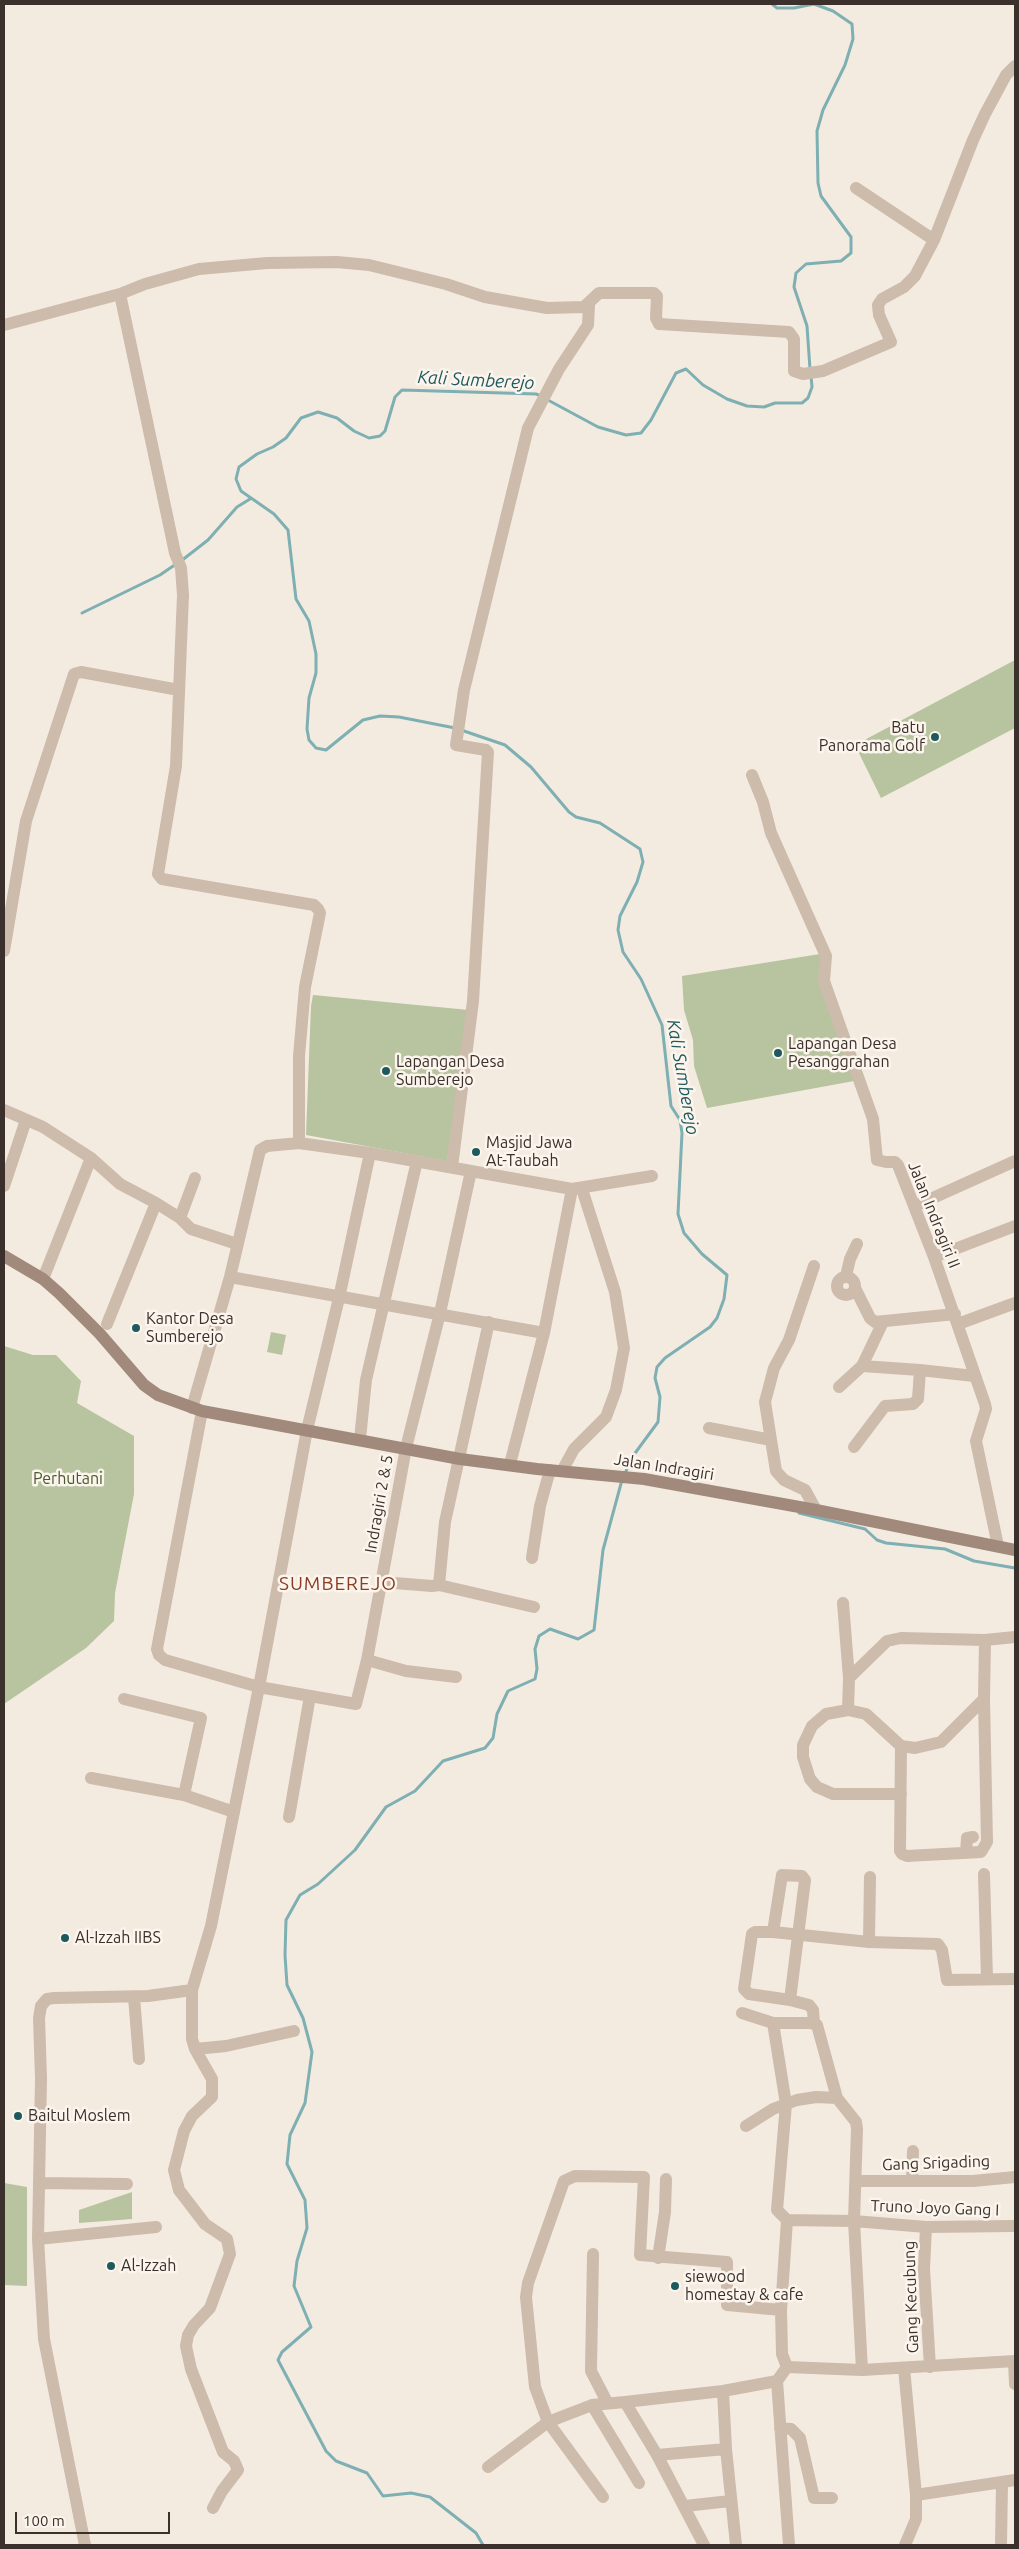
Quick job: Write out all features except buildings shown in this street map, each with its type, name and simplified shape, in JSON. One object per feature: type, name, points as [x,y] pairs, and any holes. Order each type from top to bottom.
[{"type":"street","points":[[4,324],[120,294],[145,284],[199,269],[267,262],[337,262],[369,264],[485,297],[539,308],[584,307],[589,305],[599,293],[654,293],[657,298],[656,318],[663,325],[790,332],[794,339],[792,367],[796,374],[823,370],[891,342],[879,315],[878,304],[882,299],[910,282],[934,240],[973,140],[1006,75],[1015,66]]},
{"type":"street","points":[[856,188],[934,240]]},
{"type":"street","points":[[120,294],[179,562],[183,595],[176,766],[159,877],[314,905],[320,913],[305,987],[299,1056],[299,1143]]},
{"type":"street","points":[[452,1167],[473,1001],[488,752],[486,750],[458,746],[456,739],[460,713],[528,428],[549,386],[588,325],[589,305]]},
{"type":"street","points":[[4,951],[26,821],[74,674],[81,672],[179,690]]},
{"type":"street","name":"Jalan Indragiri II","points":[[752,775],[763,802],[771,833],[826,956],[824,981],[873,1119],[877,1160],[897,1163],[934,1257],[986,1407],[976,1435],[976,1448],[998,1546]]},
{"type":"street","points":[[4,1110],[43,1127],[91,1158],[120,1184],[180,1218],[191,1229],[238,1244]]},
{"type":"street","points":[[4,1186],[26,1120]]},
{"type":"street","points":[[197,1409],[260,1150],[266,1146],[299,1143],[370,1153],[577,1189],[652,1176]]},
{"type":"street","points":[[213,2508],[222,2490],[238,2470],[234,2461],[223,2452],[191,2369],[186,2346],[188,2335],[194,2325],[210,2308],[230,2254],[227,2239],[205,2224],[176,2184],[174,2165],[184,2131],[192,2116],[212,2097],[212,2080],[195,2049],[192,2038],[192,1990],[211,1926],[259,1687],[306,1430],[339,1298],[370,1153]]},
{"type":"street","points":[[43,1279],[91,1158]]},
{"type":"street","points":[[915,1206],[1015,1160]]},
{"type":"street","points":[[360,1439],[366,1380],[417,1161]]},
{"type":"street","name":"Indragiri 2 & 5","points":[[197,1409],[158,1649],[159,1655],[165,1660],[259,1687],[356,1704],[367,1660],[406,1448],[440,1313],[471,1171]]},
{"type":"street","points":[[180,1218],[195,1178]]},
{"type":"street","points":[[510,1464],[544,1333],[577,1189]]},
{"type":"street","points":[[532,1558],[540,1506],[556,1471],[574,1449],[606,1417],[616,1390],[624,1348],[615,1292],[577,1189]]},
{"type":"street","points":[[107,1324],[156,1203]]},
{"type":"street","points":[[934,1257],[1015,1226]]},
{"type":"street","points":[[857,1244],[850,1259],[846,1276],[839,1280],[839,1292],[850,1294],[855,1288],[870,1318],[875,1322],[956,1319],[1015,1303]]},
{"type":"street","name":"Jalan Indragiri","points":[[4,1256],[43,1279],[100,1334],[144,1385],[158,1395],[197,1409],[460,1459],[556,1471],[644,1479],[816,1510],[1015,1550]]},
{"type":"street","points":[[814,1266],[789,1340],[774,1368],[765,1402],[776,1471],[784,1480],[805,1490],[816,1510]]},
{"type":"street","points":[[230,1277],[339,1298],[440,1313],[544,1333]]},
{"type":"street","points":[[439,1585],[445,1522],[489,1322]]},
{"type":"street","points":[[839,1387],[862,1366],[883,1322]]},
{"type":"street","points":[[862,1366],[974,1376]]},
{"type":"street","points":[[854,1447],[885,1406],[916,1403],[920,1370]]},
{"type":"street","points":[[709,1428],[771,1440]]},
{"type":"street","points":[[382,1582],[439,1585],[534,1607]]},
{"type":"street","points":[[843,1603],[849,1678],[848,1710]]},
{"type":"street","points":[[849,1678],[887,1641],[892,1639],[985,1640],[1015,1637]]},
{"type":"street","points":[[901,1746],[900,1851],[902,1854],[907,1856],[981,1852],[987,1842],[984,1699],[985,1640]]},
{"type":"street","points":[[367,1660],[406,1671],[456,1677]]},
{"type":"street","points":[[290,1817],[310,1696]]},
{"type":"street","points":[[124,1698],[200,1718],[184,1795]]},
{"type":"street","points":[[901,1794],[833,1794],[818,1787],[810,1779],[803,1757],[803,1745],[807,1733],[826,1714],[848,1710],[870,1716],[901,1746],[915,1748],[941,1742],[984,1699]]},
{"type":"street","points":[[91,1778],[184,1795],[234,1812]]},
{"type":"street","points":[[966,1853],[968,1838],[973,1838]]},
{"type":"street","points":[[984,1874],[988,1980]]},
{"type":"street","points":[[772,1932],[782,1875],[802,1876],[805,1880],[790,2000]]},
{"type":"street","points":[[869,1942],[870,1878]]},
{"type":"street","points":[[862,2370],[854,2222],[857,2181],[856,2122],[837,2098],[809,2005],[749,1994],[744,1990],[752,1934],[755,1932],[772,1932],[869,1942],[938,1944],[942,1950],[947,1980],[1015,1979]]},
{"type":"street","points":[[85,2545],[44,2339],[38,2239],[39,2018],[41,2006],[47,1999],[54,1998],[134,1997],[192,1990]]},
{"type":"street","points":[[134,1997],[139,2059]]},
{"type":"street","points":[[742,2013],[773,2023],[814,2023]]},
{"type":"street","points":[[773,2023],[786,2104],[776,2202],[779,2215],[787,2220],[781,2310],[782,2354],[787,2367]]},
{"type":"street","points":[[195,2049],[226,2046],[294,2031]]},
{"type":"street","points":[[746,2126],[786,2104],[816,2097],[837,2098]]},
{"type":"street","points":[[912,2181],[913,2151]]},
{"type":"street","points":[[603,2497],[548,2422],[534,2387],[526,2297],[528,2283],[564,2181],[575,2176],[644,2177],[640,2255],[658,2258],[727,2262],[726,2302],[728,2306],[781,2310]]},
{"type":"street","name":"Gang Srigading","points":[[857,2181],[973,2181],[1015,2177]]},
{"type":"street","points":[[658,2258],[665,2212],[666,2179]]},
{"type":"street","points":[[39,2183],[127,2184]]},
{"type":"street","name":"Truno Joyo Gang I","points":[[787,2220],[926,2227],[1015,2226]]},
{"type":"street","points":[[38,2239],[156,2227]]},
{"type":"street","name":"Gang Kecubung","points":[[926,2227],[924,2269],[930,2367]]},
{"type":"street","points":[[593,2254],[591,2372],[607,2402]]},
{"type":"street","points":[[787,2367],[862,2370],[1014,2361],[1015,2384]]},
{"type":"street","points":[[787,2367],[777,2381],[789,2545]]},
{"type":"street","points":[[904,2368],[916,2495],[916,2519],[905,2545]]},
{"type":"street","points":[[488,2467],[548,2422],[592,2405],[723,2391],[777,2381]]},
{"type":"street","points":[[723,2391],[730,2501],[736,2545]]},
{"type":"street","points":[[625,2402],[657,2455],[704,2545]]},
{"type":"street","points":[[592,2405],[640,2483]]},
{"type":"street","points":[[780,2428],[791,2429],[800,2438],[814,2498],[832,2498]]},
{"type":"street","points":[[657,2455],[726,2450]]},
{"type":"street","points":[[916,2495],[1015,2480]]},
{"type":"street","points":[[1001,2545],[1002,2482]]},
{"type":"street","points":[[685,2506],[730,2501]]},
{"type":"green space","name":"Batu Panorama Golf","points":[[1015,660],[1015,728],[881,798],[855,745]]},
{"type":"green space","points":[[820,954],[854,1081],[707,1108],[694,1066],[693,1040],[684,1010],[682,976]]},
{"type":"green space","name":"Lapangan Desa Sumberejo","points":[[313,995],[469,1010],[447,1161],[306,1135]]},
{"type":"green space","points":[[271,1332],[286,1335],[282,1355],[267,1352]]},
{"type":"green space","name":"Perhutani","points":[[4,1346],[33,1355],[56,1355],[81,1381],[77,1403],[134,1436],[134,1494],[115,1593],[114,1621],[86,1648],[4,1704]]},
{"type":"green space","points":[[4,2183],[27,2187],[27,2286],[4,2285]]},
{"type":"green space","points":[[132,2192],[132,2219],[79,2223],[79,2210]]},
{"type":"waterway","name":"Kali Sumberejo","points":[[772,4],[777,8],[794,8],[814,4],[833,11],[852,24],[853,39],[845,65],[823,110],[817,131],[818,183],[821,196],[851,237],[851,253],[841,261],[806,264],[796,273],[794,287],[807,326],[810,369]]},
{"type":"waterway","name":"Kali Sumberejo","points":[[546,399],[598,427],[626,435],[641,433],[651,420],[676,373],[686,369],[703,385],[727,399],[747,406],[764,407],[775,403],[802,403],[808,398],[812,387],[811,376]]},
{"type":"waterway","name":"Kali Sumberejo","points":[[455,728],[399,717],[380,716],[363,720],[326,750],[316,748],[309,740],[307,729],[309,698],[316,673],[316,654],[309,621],[296,599],[288,530],[274,514],[241,491],[236,479],[239,467],[257,454],[273,447],[286,438],[301,418],[318,412],[337,418],[354,431],[369,438],[380,436],[385,431],[395,397],[402,390],[536,394],[541,396]]},
{"type":"waterway","points":[[181,561],[208,540],[237,507],[250,499]]},
{"type":"waterway","points":[[82,613],[160,575],[176,564]]},
{"type":"waterway","name":"Kali Sumberejo","points":[[461,730],[505,745],[531,767],[569,812],[576,817],[600,823],[640,849],[643,862],[637,882],[620,916],[618,930],[623,952],[641,979],[662,1025],[671,1106],[680,1120],[682,1133],[678,1214],[684,1233],[702,1254],[727,1275],[724,1299],[717,1318],[710,1327],[665,1358],[657,1367],[655,1378],[660,1397],[658,1422],[630,1460],[625,1474]]},
{"type":"waterway","points":[[483,2545],[476,2533],[430,2497],[411,2493],[383,2496],[367,2473],[336,2461],[326,2451],[278,2360],[282,2352],[311,2327],[294,2286],[297,2261],[307,2228],[305,2200],[287,2164],[290,2135],[305,2103],[312,2052],[303,2018],[287,1985],[285,1955],[286,1920],[300,1895],[318,1884],[355,1850],[386,1807],[415,1791],[443,1761],[485,1748],[493,1738],[497,1714],[508,1691],[535,1679],[537,1669],[535,1649],[539,1636],[550,1629],[578,1639],[594,1630],[603,1550],[622,1480]]},
{"type":"waterway","points":[[799,1513],[865,1529],[877,1540],[886,1543],[945,1549],[974,1561],[1015,1568]]},
{"type":"place","name":"Batu Panorama Golf","points":[[935,737]]},
{"type":"place","name":"Lapangan Desa Pesanggrahan","points":[[778,1053]]},
{"type":"place","name":"Lapangan Desa Sumberejo","points":[[386,1071]]},
{"type":"place","name":"Masjid Jawa At-Taubah","points":[[476,1152]]},
{"type":"place","name":"Kantor Desa Sumberejo","points":[[136,1328]]},
{"type":"place","name":"Al-Izzah IIBS","points":[[65,1938]]},
{"type":"place","name":"Baitul Moslem","points":[[18,2116]]},
{"type":"place","name":"Al-Izzah","points":[[111,2266]]},
{"type":"place","name":"siewood homestay & cafe","points":[[675,2286]]},
{"type":"district","name":"SUMBEREJO","points":[[338,1584]]}]
